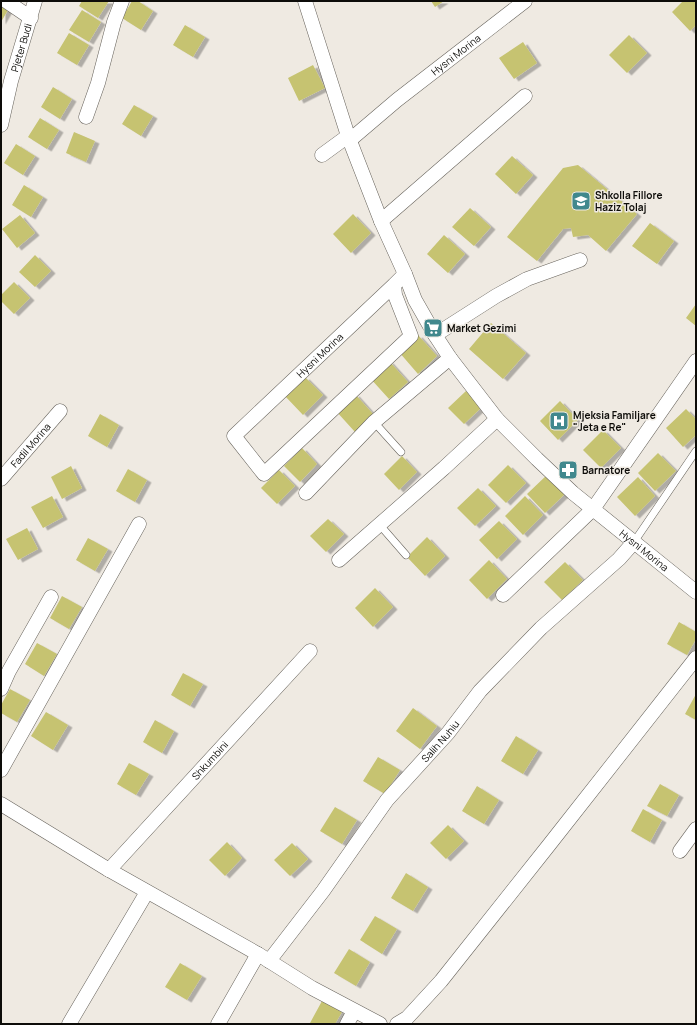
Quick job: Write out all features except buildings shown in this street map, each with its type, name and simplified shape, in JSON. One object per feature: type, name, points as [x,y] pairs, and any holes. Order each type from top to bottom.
[{"type":"street","name":"Pjeter Budi","points":[[6,1],[31,18]]},
{"type":"street","name":"Pjeter Budi","points":[[1,125],[11,81],[35,1]]},
{"type":"street","points":[[86,117],[98,83],[114,22],[122,1]]},
{"type":"street","name":"Hysni Morina","points":[[305,1],[349,138],[381,221],[415,300],[450,358],[497,419],[573,493],[696,592]]},
{"type":"street","name":"Hysni Morina","points":[[349,138],[525,1]]},
{"type":"street","points":[[381,221],[525,96]]},
{"type":"street","points":[[322,155],[349,138]]},
{"type":"street","points":[[435,335],[496,296],[527,279],[580,260]]},
{"type":"street","name":"Hysni Morina","points":[[394,285],[395,295],[410,336],[264,474],[234,436],[405,274]]},
{"type":"street","points":[[306,493],[374,422],[450,358]]},
{"type":"street","points":[[503,596],[550,559],[593,509],[696,361]]},
{"type":"street","name":"Fadil Morina","points":[[1,479],[60,411]]},
{"type":"street","points":[[339,560],[444,468],[497,419]]},
{"type":"street","points":[[1,770],[139,524]]},
{"type":"street","name":"Salih Nuhiu","points":[[263,957],[323,891],[387,800],[448,733],[480,691],[541,628],[619,559],[634,542]]},
{"type":"street","points":[[1,689],[5,670],[51,597]]},
{"type":"street","name":"Shkumbini","points":[[109,870],[310,651]]},
{"type":"street","points":[[397,1024],[407,1018],[441,981],[696,658]]},
{"type":"street","points":[[1,804],[109,870],[263,957],[312,988],[380,1024]]},
{"type":"street","points":[[680,851],[696,829]]},
{"type":"street","points":[[69,1024],[147,892]]},
{"type":"street","points":[[218,1024],[263,957]]},
{"type":"street","points":[[347,1024],[354,1011]]},
{"type":"lane","points":[[374,422],[401,452]]},
{"type":"lane","points":[[634,542],[696,451]]},
{"type":"lane","points":[[379,524],[406,555]]},
{"type":"place","name":"Shkolla Fillore Haziz Tolaj","points":[[581,201]]},
{"type":"place","name":"Market Gezimi","points":[[433,328]]},
{"type":"place","name":"Mjeksia Familjare \"Jeta e Re\"","points":[[559,421]]},
{"type":"place","name":"Barnatore","points":[[568,470]]}]
